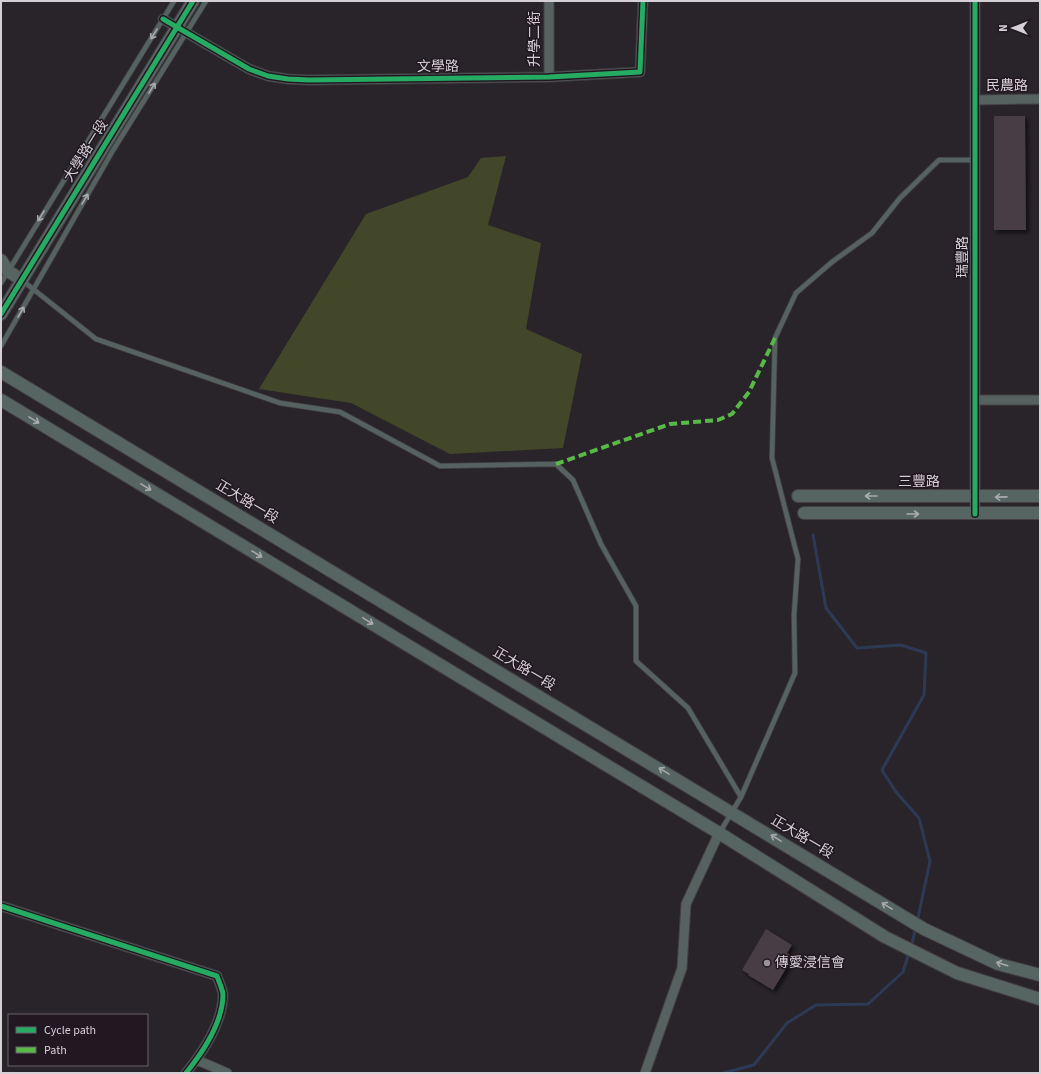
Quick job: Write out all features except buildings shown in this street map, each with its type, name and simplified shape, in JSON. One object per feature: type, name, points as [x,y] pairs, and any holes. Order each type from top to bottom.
[{"type":"main road","name":"大學路一段","points":[[1,314],[182,31],[193,1]]},
{"type":"main road","points":[[1,260],[8,271],[22,280]]},
{"type":"main road","name":"正大路一段","points":[[1,372],[924,929],[998,964],[1040,975]]},
{"type":"main road","points":[[1,400],[718,834],[885,937],[957,973],[1040,999]]},
{"type":"main road","name":"三豐路","points":[[798,496],[1040,496]]},
{"type":"main road","points":[[804,513],[1040,513]]},
{"type":"street","name":"升學二街","points":[[549,1],[549,77]]},
{"type":"street","name":"文學路","points":[[163,19],[250,69],[268,76],[281,78],[309,80],[549,77],[640,72],[643,1]]},
{"type":"street","name":"瑞豐路","points":[[975,1],[975,514]]},
{"type":"street","name":"民農路","points":[[975,100],[1040,100]]},
{"type":"street","points":[[975,400],[1040,400]]},
{"type":"street","points":[[645,1073],[682,968],[686,904],[718,834]]},
{"type":"street","points":[[1,906],[217,976],[223,993],[221,1015],[197,1060],[186,1073]]},
{"type":"street","points":[[197,1060],[228,1073]]},
{"type":"lane","name":"大學路一段","points":[[1,283],[174,1]]},
{"type":"lane","name":"大學路一段","points":[[1,346],[32,289],[182,31],[206,1]]},
{"type":"lane","points":[[718,834],[741,797],[795,673],[794,615],[798,559],[772,458],[775,338],[796,293],[832,262],[872,233],[900,198],[939,160],[975,160]]},
{"type":"lane","points":[[22,280],[96,339],[280,403],[340,412],[440,466],[556,464],[573,480],[601,544],[636,606],[636,661],[688,708],[741,797]]},
{"type":"green space","points":[[506,156],[488,225],[541,243],[526,329],[582,354],[563,448],[450,454],[351,403],[259,389],[366,214],[468,177],[481,158]]},
{"type":"waterway","points":[[813,535],[826,608],[857,648],[901,645],[926,653],[924,695],[882,770],[896,792],[919,818],[930,861],[918,918]]},
{"type":"waterway","points":[[912,944],[915,930]]},
{"type":"waterway","points":[[723,1073],[754,1065],[787,1023],[816,1005],[868,1004],[903,972],[908,956]]},
{"type":"marked path","points":[[556,464],[670,424],[718,420],[732,414],[749,392],[775,338]]},
{"type":"cycle path","points":[[1,314],[193,1]]},
{"type":"cycle path","points":[[163,19],[249,69],[268,76],[309,80],[549,77],[640,72],[643,1]]},
{"type":"cycle path","points":[[975,1],[975,514]]},
{"type":"cycle path","points":[[1,906],[217,976],[223,994],[220,1015],[211,1036],[199,1056],[186,1073]]},
{"type":"place","name":"傳愛浸信會","points":[[767,963]]}]
